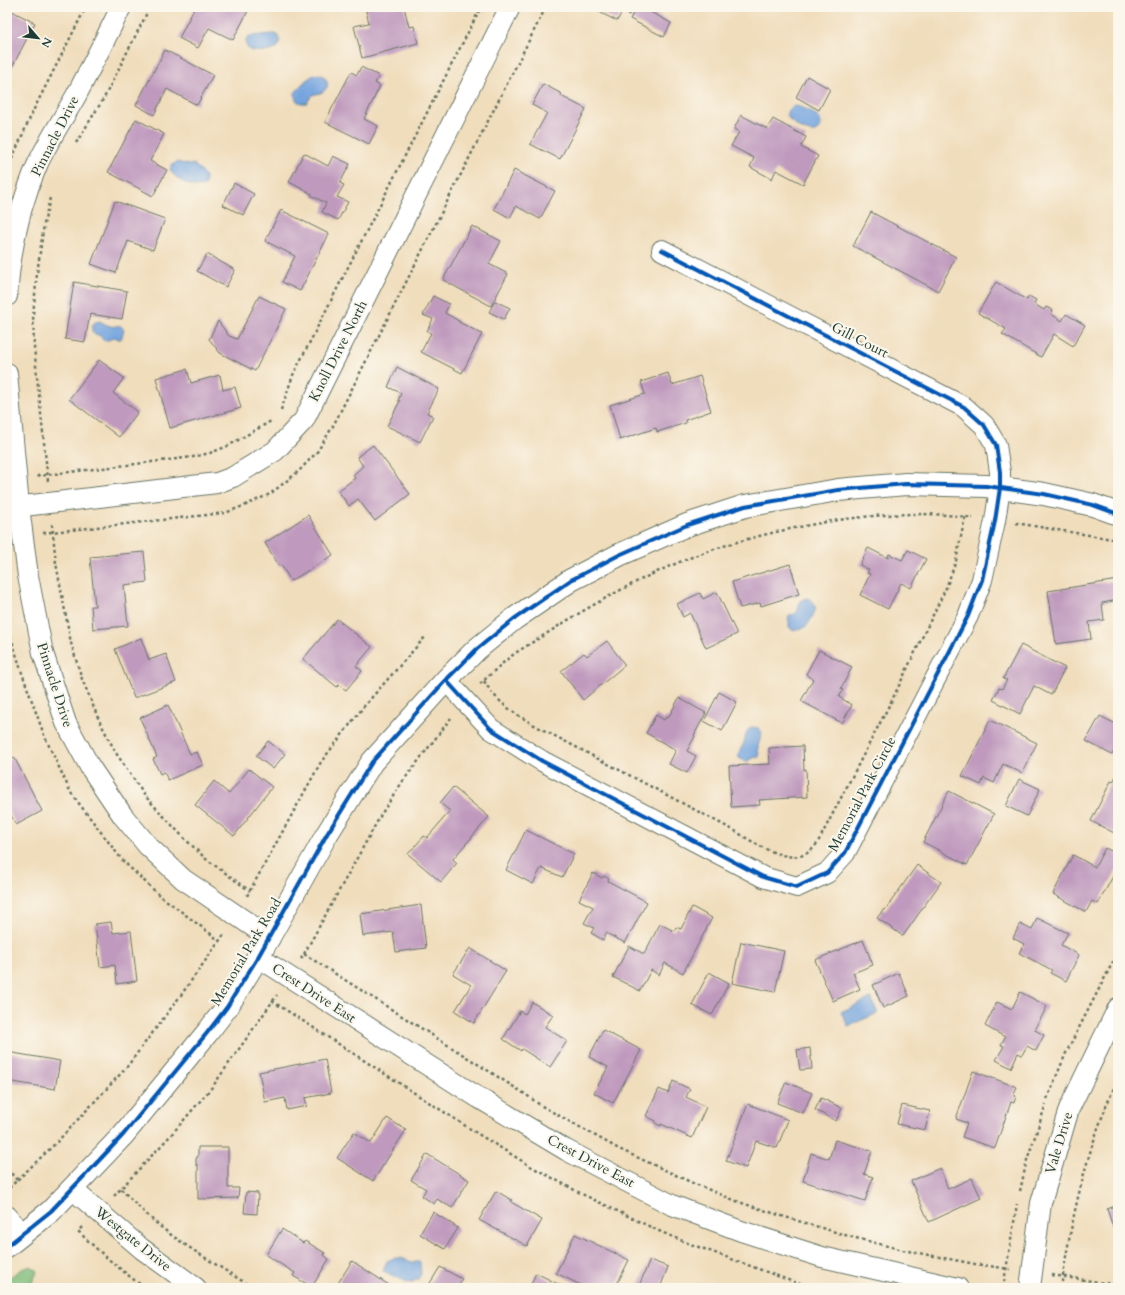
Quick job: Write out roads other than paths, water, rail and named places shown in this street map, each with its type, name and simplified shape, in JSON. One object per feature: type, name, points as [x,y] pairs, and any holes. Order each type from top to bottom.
[{"type":"street","name":"Pinnacle Drive","points":[[7,296],[9,271],[17,230],[24,203],[38,164],[88,74],[121,7]]},
{"type":"street","name":"Knoll Drive North","points":[[13,508],[217,483],[233,477],[276,451],[304,420],[510,7]]},
{"type":"street","name":"Gill Court","points":[[662,250],[964,407],[984,425],[996,444],[1000,472],[993,487]]},
{"type":"street","name":"Pinnacle Drive","points":[[7,373],[17,477],[13,508],[43,653],[66,724],[90,767],[122,816],[148,846],[183,879],[270,938]]},
{"type":"street","name":"Memorial Park Road","points":[[15,1240],[51,1211],[123,1135],[227,1007],[270,938],[327,834],[372,762],[446,680],[477,649],[514,619],[571,580],[619,555],[674,531],[745,506],[838,490],[906,484],[993,487]]},
{"type":"street","points":[[993,487],[1058,497],[1093,505],[1118,514]]},
{"type":"street","name":"Memorial Park Circle","points":[[446,680],[491,729],[542,761],[763,877],[797,886],[827,873],[845,853],[968,616],[982,580],[995,521],[993,487]]},
{"type":"street","name":"Crest Drive East","points":[[258,957],[479,1098],[566,1150],[672,1205],[741,1231],[822,1257],[958,1288]]},
{"type":"street","name":"Vale Drive","points":[[1031,1280],[1042,1203],[1069,1109],[1118,1008]]},
{"type":"street","name":"Westgate Drive","points":[[72,1189],[142,1249],[196,1288]]},
{"type":"street","points":[[7,1216],[15,1240]]},
{"type":"water","points":[[276,34],[280,39],[280,42],[279,46],[273,50],[252,51],[246,45],[246,40],[249,36]]},
{"type":"water","points":[[318,74],[325,78],[327,88],[321,93],[313,95],[307,103],[302,103],[296,100],[295,93],[302,84],[314,75]]},
{"type":"water","points":[[795,106],[808,110],[819,118],[821,123],[818,130],[815,132],[806,131],[791,121],[787,113],[789,109]]},
{"type":"water","points":[[177,162],[189,165],[194,164],[205,176],[206,182],[204,186],[200,187],[190,185],[176,177],[170,170],[172,165]]},
{"type":"water","points":[[100,321],[110,326],[121,326],[124,331],[121,339],[115,337],[106,341],[94,333],[92,331],[92,326],[95,322]]},
{"type":"water","points":[[807,598],[814,604],[815,611],[806,627],[793,631],[789,627],[788,618],[790,615],[797,612],[800,602]]},
{"type":"water","points":[[752,727],[759,728],[762,733],[758,746],[759,757],[752,758],[746,762],[739,758],[738,754],[744,743],[747,731]]},
{"type":"water","points":[[871,998],[878,1013],[848,1026],[841,1012]]},
{"type":"water","points":[[394,1258],[401,1258],[412,1262],[420,1262],[421,1274],[418,1279],[412,1282],[407,1282],[383,1271],[387,1261]]}]
